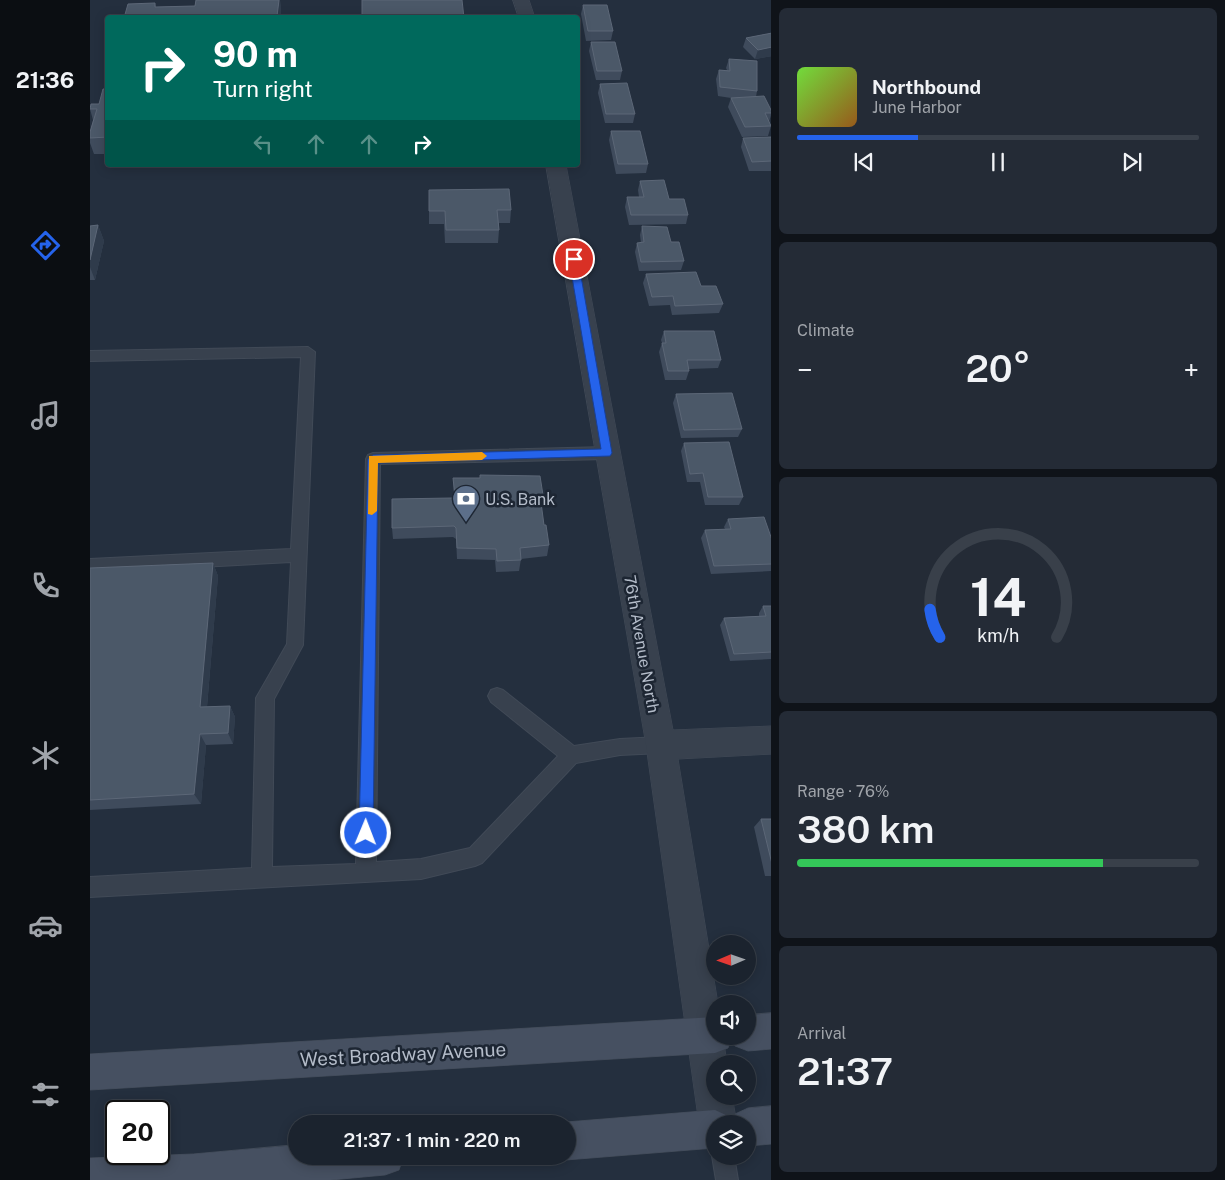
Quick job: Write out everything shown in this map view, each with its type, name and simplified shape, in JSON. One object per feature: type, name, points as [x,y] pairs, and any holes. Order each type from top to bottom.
[{"type":"street","points":[[521,0],[526,15]]},
{"type":"street","name":"76th Avenue North","points":[[556,167],[661,745],[706,1017]]},
{"type":"street","points":[[661,745],[771,740]]},
{"type":"street","points":[[756,1032],[771,1031]]},
{"type":"street","name":"West Broadway Avenue","points":[[90,1072],[706,1035]]},
{"type":"street","name":"76th Avenue North","points":[[710,1045],[717,1115]]},
{"type":"street","points":[[756,1126],[771,1125]]},
{"type":"street","points":[[576,1140],[706,1130]]},
{"type":"street","points":[[98,1178],[193,1173],[288,1165]]},
{"type":"lane","points":[[90,356],[308,352],[295,645],[265,698],[262,877]]},
{"type":"lane","points":[[366,872],[373,459],[607,453]]},
{"type":"lane","points":[[90,566],[300,555]]},
{"type":"lane","points":[[497,696],[571,754]]},
{"type":"lane","points":[[90,887],[421,869],[475,856],[571,754],[620,747],[661,745]]},
{"type":"lane","points":[[724,1165],[727,1180]]},
{"type":"building","points":[[196,0],[279,0],[277,15],[125,15],[128,4],[155,3],[155,7],[195,6]]},
{"type":"building","points":[[362,0],[462,0],[464,15],[362,15]]},
{"type":"building","points":[[583,5],[607,5],[613,31],[588,31]]},
{"type":"building","points":[[771,33],[771,47],[758,50],[746,38]]},
{"type":"building","points":[[591,42],[615,42],[622,71],[597,71]]},
{"type":"building","points":[[729,59],[757,61],[757,91],[720,87],[719,70],[730,71]]},
{"type":"building","points":[[627,83],[635,114],[606,114],[600,84]]},
{"type":"building","points":[[103,89],[105,89],[105,137],[90,138],[97,109],[90,109],[91,104],[99,104]]},
{"type":"building","points":[[764,96],[771,110],[771,113],[765,113],[771,126],[745,127],[731,98]]},
{"type":"building","points":[[611,131],[640,131],[648,164],[618,164]]},
{"type":"building","points":[[771,137],[771,161],[752,162],[743,138]]},
{"type":"building","points":[[664,180],[669,199],[684,199],[688,215],[631,215],[627,197],[644,197],[640,181]]},
{"type":"building","points":[[509,189],[511,210],[497,210],[499,230],[446,230],[445,211],[429,211],[429,190]]},
{"type":"building","points":[[98,225],[90,260],[90,226]]},
{"type":"building","points":[[642,226],[667,227],[671,242],[679,242],[684,261],[641,262],[637,243],[644,242]]},
{"type":"building","points":[[696,272],[701,286],[716,286],[723,304],[675,306],[673,296],[652,297],[646,274]]},
{"type":"building","points":[[664,331],[714,331],[721,360],[687,360],[689,371],[668,371],[662,343],[666,343]]},
{"type":"building","points":[[732,393],[742,429],[684,430],[676,394]]},
{"type":"building","points":[[729,442],[743,497],[708,497],[703,473],[690,474],[684,443]]},
{"type":"building","name":"U.S. Bank","points":[[480,475],[540,476],[543,495],[540,495],[549,545],[520,548],[521,560],[497,561],[496,549],[457,548],[456,528],[454,526],[392,528],[392,499],[452,498],[455,496],[453,478],[480,478]]},
{"type":"building","points":[[764,517],[771,537],[771,564],[714,566],[705,530],[731,529],[728,519]]},
{"type":"building","points":[[213,563],[200,707],[230,706],[228,733],[200,734],[194,794],[90,800],[90,568]]},
{"type":"building","points":[[763,606],[771,606],[771,652],[734,654],[724,618],[766,616]]},
{"type":"building","points":[[761,819],[771,819],[771,860]]},
{"type":"slow traffic","points":[[372,511],[373,459],[482,456]]},
{"type":"place","name":"U.S. Bank","points":[[466,523]]},
{"type":"route","points":[[366,833],[373,459],[607,453],[574,259]]}]
